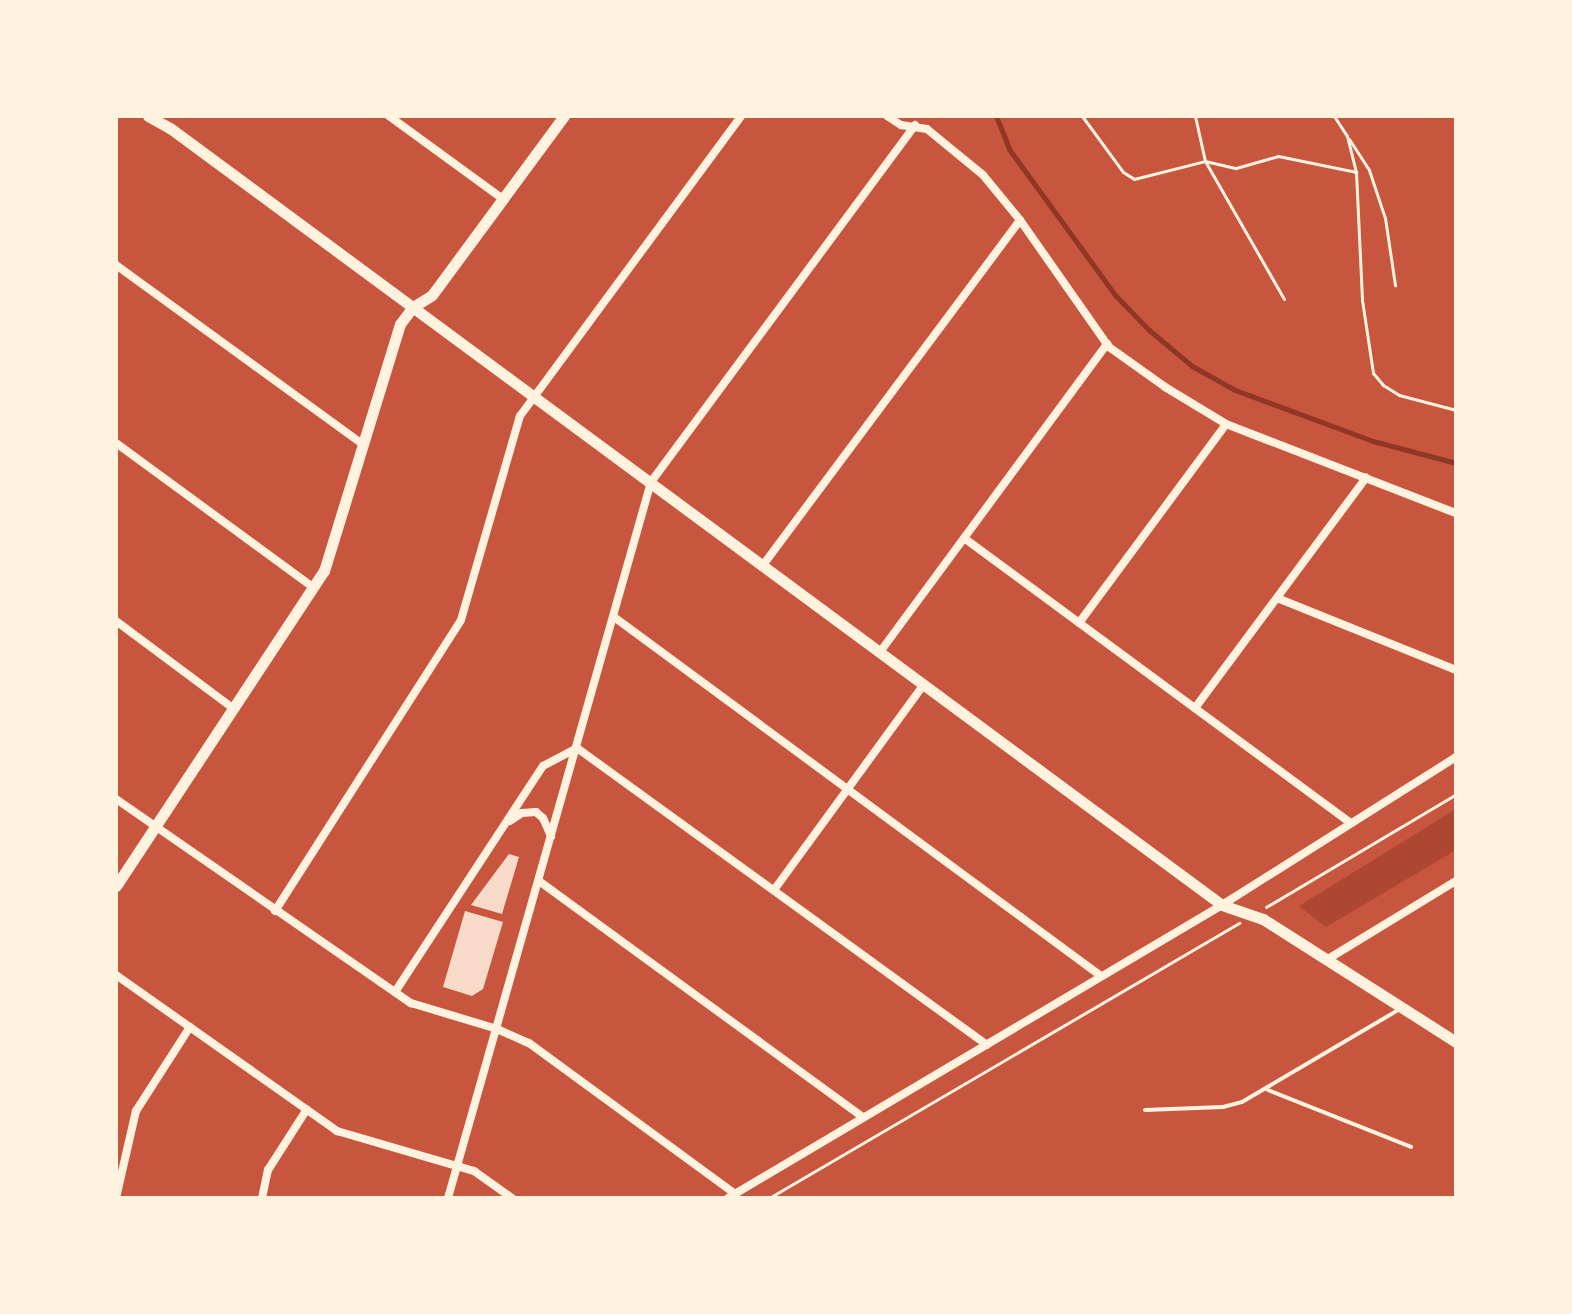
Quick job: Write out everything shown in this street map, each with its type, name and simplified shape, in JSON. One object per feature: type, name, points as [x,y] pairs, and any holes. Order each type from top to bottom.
[{"type":"street","points":[[148,116],[170,128],[1222,905],[1254,915],[1456,1042]]},
{"type":"street","points":[[389,116],[503,199]]},
{"type":"street","points":[[116,886],[314,588],[332,555],[400,324],[413,307],[432,295],[564,116]]},
{"type":"street","points":[[275,911],[461,620],[520,416],[741,116]]},
{"type":"street","points":[[887,116],[901,125],[915,125],[940,136],[962,155],[1020,220],[1107,344],[1194,407],[1226,424],[1456,513]]},
{"type":"street","points":[[448,1198],[651,482],[915,125]]},
{"type":"street","points":[[763,565],[1020,220]]},
{"type":"street","points":[[116,265],[364,445]]},
{"type":"street","points":[[880,652],[1107,344]]},
{"type":"street","points":[[1079,623],[1226,424]]},
{"type":"street","points":[[116,443],[314,588]]},
{"type":"street","points":[[1195,708],[1366,478]]},
{"type":"street","points":[[964,538],[1350,823]]},
{"type":"street","points":[[1277,598],[1456,670]]},
{"type":"street","points":[[614,617],[1101,976]]},
{"type":"street","points":[[116,621],[234,709]]},
{"type":"street","points":[[774,890],[924,684]]},
{"type":"street","points":[[395,992],[543,766],[577,748]]},
{"type":"street","points":[[577,748],[987,1045]]},
{"type":"street","points":[[116,799],[411,1003],[497,1029],[529,1043],[732,1196],[1222,905],[1456,757]]},
{"type":"street","points":[[502,829],[522,813],[536,812],[547,824],[552,837]]},
{"type":"street","points":[[539,881],[863,1117]]},
{"type":"street","points":[[1328,959],[1456,881]]},
{"type":"street","points":[[116,975],[337,1131],[474,1171],[512,1198]]},
{"type":"street","points":[[116,1198],[136,1111],[190,1027]]},
{"type":"street","points":[[262,1198],[268,1170],[307,1109]]},
{"type":"lane","points":[[1145,1110],[1223,1107],[1268,1090],[1403,1006]]},
{"type":"lane","points":[[1268,1090],[1411,1147]]},
{"type":"path","points":[[1082,116],[1123,172],[1134,179],[1205,161],[1236,168],[1278,156],[1356,172]]},
{"type":"path","points":[[1195,116],[1205,161],[1284,299]]},
{"type":"path","points":[[1334,116],[1369,170],[1385,218],[1395,285]]},
{"type":"path","points":[[1347,136],[1356,172],[1362,300],[1373,373],[1383,385],[1399,395],[1456,410]]},
{"type":"path","points":[[769,1198],[1456,794]]},
{"type":"shaded area","points":[[1456,809],[1456,850],[1326,927],[1299,906]]},
{"type":"building","points":[[509,854],[519,857],[502,914],[471,905]]},
{"type":"building","points":[[465,911],[503,922],[483,989],[472,996],[443,987]]},
{"type":"waterway","points":[[996,116],[1009,149],[1115,295],[1149,330],[1192,366],[1235,390],[1373,441],[1456,463]]}]
